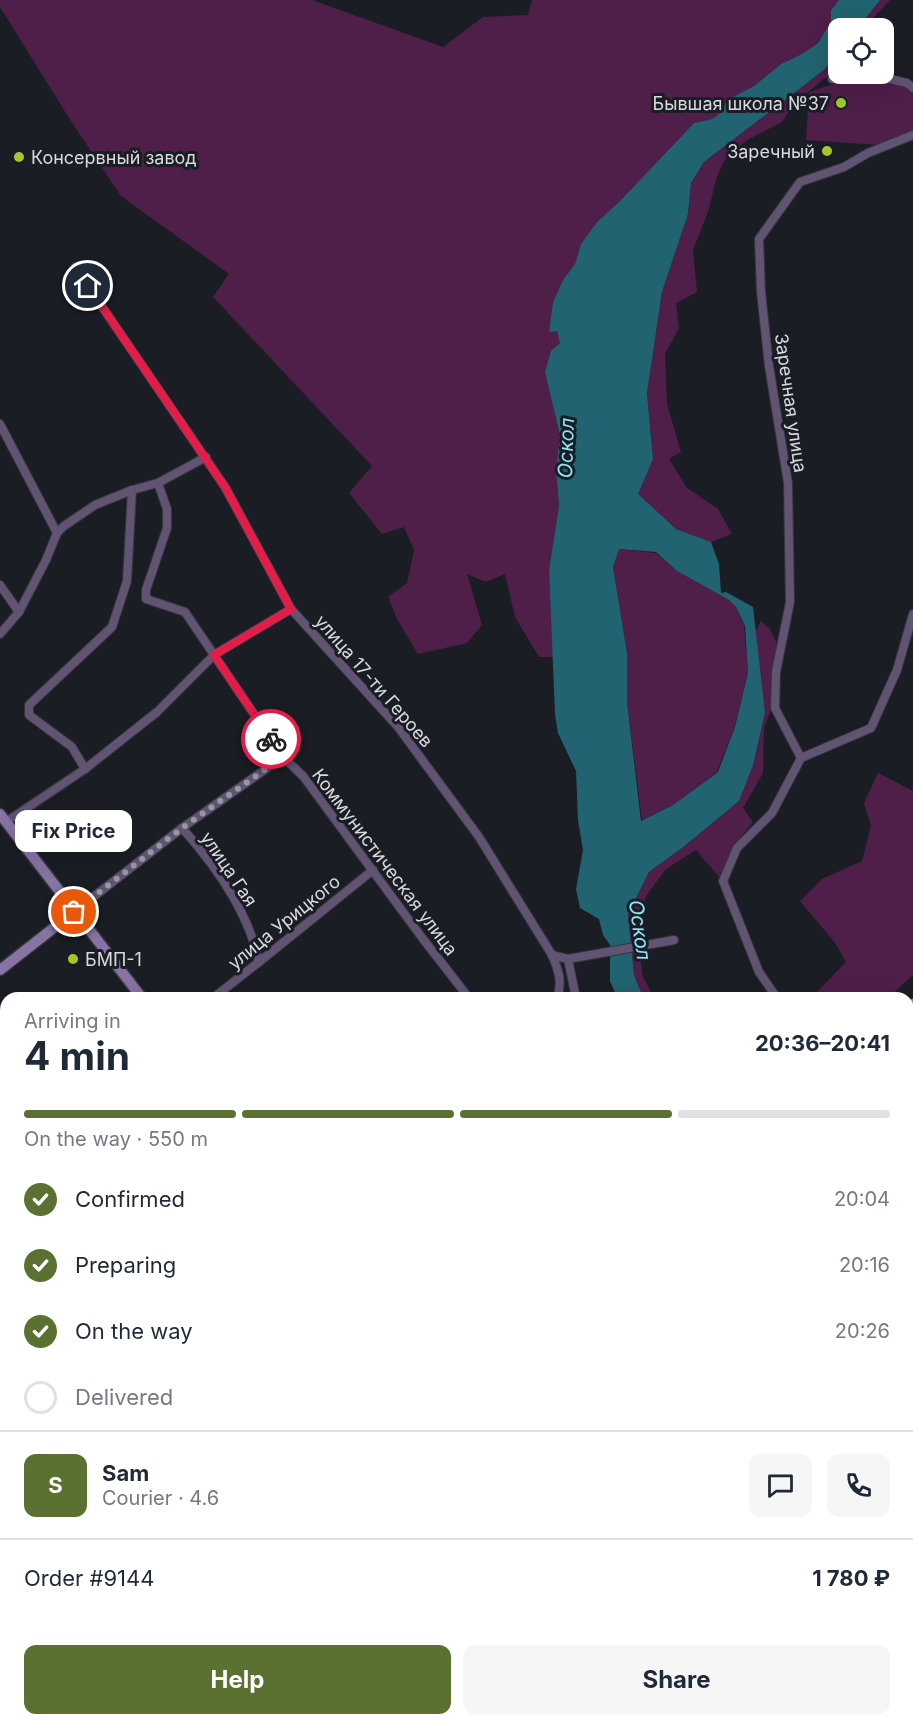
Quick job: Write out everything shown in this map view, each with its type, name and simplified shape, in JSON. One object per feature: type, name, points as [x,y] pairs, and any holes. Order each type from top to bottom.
[{"type":"main road","points":[[3,818],[137,992]]},
{"type":"main road","points":[[0,970],[74,912]]},
{"type":"street","points":[[894,80],[907,83],[913,88]]},
{"type":"street","name":"Заречная улица","points":[[801,758],[775,708],[776,672],[790,602],[788,483],[769,366],[761,292],[759,239],[800,182],[844,167],[868,153],[913,135]]},
{"type":"street","name":"улица 17-ти Героев","points":[[75,267],[225,487],[291,609],[398,727],[479,837],[552,955],[559,974],[559,992]]},
{"type":"street","points":[[0,424],[57,533]]},
{"type":"street","points":[[0,634],[19,612],[57,533],[64,526],[95,505],[132,490],[158,483],[206,457]]},
{"type":"street","name":"Коммунистическая улица","points":[[158,483],[167,509],[167,528],[146,590],[146,599],[185,612],[283,757],[303,776],[464,992]]},
{"type":"street","points":[[85,769],[72,747],[29,715],[29,705],[112,627],[126,581],[132,490]]},
{"type":"street","points":[[0,585],[19,612]]},
{"type":"street","points":[[3,818],[85,769],[157,712],[214,655],[291,609]]},
{"type":"street","points":[[773,992],[759,972],[723,881],[737,848],[771,813],[801,758],[871,728],[897,670],[913,614]]},
{"type":"street","points":[[74,912],[182,828],[283,757]]},
{"type":"street","name":"улица Гая","points":[[182,828],[233,897],[255,942],[259,962]]},
{"type":"street","name":"улица Урицкого","points":[[221,992],[373,870]]},
{"type":"street","points":[[552,955],[568,959],[674,940]]},
{"type":"street","points":[[568,959],[575,992]]},
{"type":"shaded area","points":[[0,0],[312,0],[443,47],[483,17],[528,15],[532,0],[839,0],[831,10],[828,27],[818,43],[781,64],[754,86],[729,99],[720,113],[712,119],[694,123],[597,222],[581,244],[575,264],[563,280],[553,302],[549,332],[557,330],[560,343],[554,407],[560,435],[556,471],[559,506],[549,570],[553,657],[539,657],[515,617],[505,574],[486,582],[467,574],[482,625],[467,643],[418,654],[397,619],[388,597],[407,583],[414,550],[404,527],[382,534],[349,493],[372,466],[213,297],[229,274],[121,196],[0,7]]},
{"type":"shaded area","points":[[880,0],[890,0],[873,18],[866,18]]},
{"type":"shaded area","points":[[828,65],[828,76],[794,103],[782,122],[747,140],[724,161],[693,250],[697,292],[676,303],[679,328],[665,354],[667,404],[681,452],[669,459],[687,488],[718,509],[732,534],[711,542],[676,529],[637,494],[653,459],[647,393],[662,292],[688,214],[691,183],[704,162]]},
{"type":"shaded area","points":[[894,82],[907,85],[913,89],[913,132],[879,145],[806,140],[809,92],[833,84],[894,84]]},
{"type":"shaded area","points":[[618,549],[656,553],[677,571],[729,600],[736,607],[744,626],[748,673],[735,726],[717,772],[673,805],[642,820],[627,702],[627,653],[613,567]]},
{"type":"shaded area","points":[[761,621],[770,629],[777,644],[772,708],[764,727],[763,773],[743,808],[753,822],[734,845],[719,877],[696,850],[666,869],[646,896],[636,926],[643,977],[651,992],[641,992],[634,975],[628,916],[649,872],[739,801],[765,712],[755,633]]},
{"type":"shaded area","points":[[878,773],[913,791],[913,975],[894,992],[817,992],[846,962],[836,944],[800,901],[822,879],[862,861],[871,826],[864,803]]},
{"type":"water","points":[[839,0],[880,0],[866,18],[831,18],[831,10]]},
{"type":"water","name":"Оскол","points":[[828,27],[828,65],[824,70],[704,162],[691,183],[688,214],[662,292],[647,393],[653,459],[638,494],[676,529],[711,542],[719,564],[721,593],[726,592],[753,607],[765,712],[753,765],[739,801],[649,872],[628,915],[634,975],[641,992],[615,992],[610,981],[610,945],[603,935],[599,919],[580,908],[576,889],[583,850],[578,820],[576,771],[558,733],[555,714],[549,570],[559,506],[556,471],[560,435],[545,372],[551,351],[560,343],[557,331],[549,332],[553,302],[563,280],[575,264],[581,244],[597,222],[694,123],[712,119],[720,113],[729,99],[754,86],[781,64],[818,43]],"holes":[[[619,549],[656,552],[677,571],[729,600],[736,607],[745,626],[748,673],[735,727],[718,772],[673,805],[641,821],[627,702],[627,653],[613,567]]]},
{"type":"way so far","points":[[74,912],[182,828],[283,757],[271,739]]},
{"type":"place","name":"Бывшая школа №37","points":[[841,103]]},
{"type":"place","name":"Заречный","points":[[827,151]]},
{"type":"place","name":"Консервный завод","points":[[19,157]]},
{"type":"place","name":"Fix Price","points":[[74,912]]},
{"type":"place","name":"БМП-1","points":[[73,959]]},
{"type":"route","points":[[88,286],[225,487],[291,609],[214,655],[271,739]]}]
